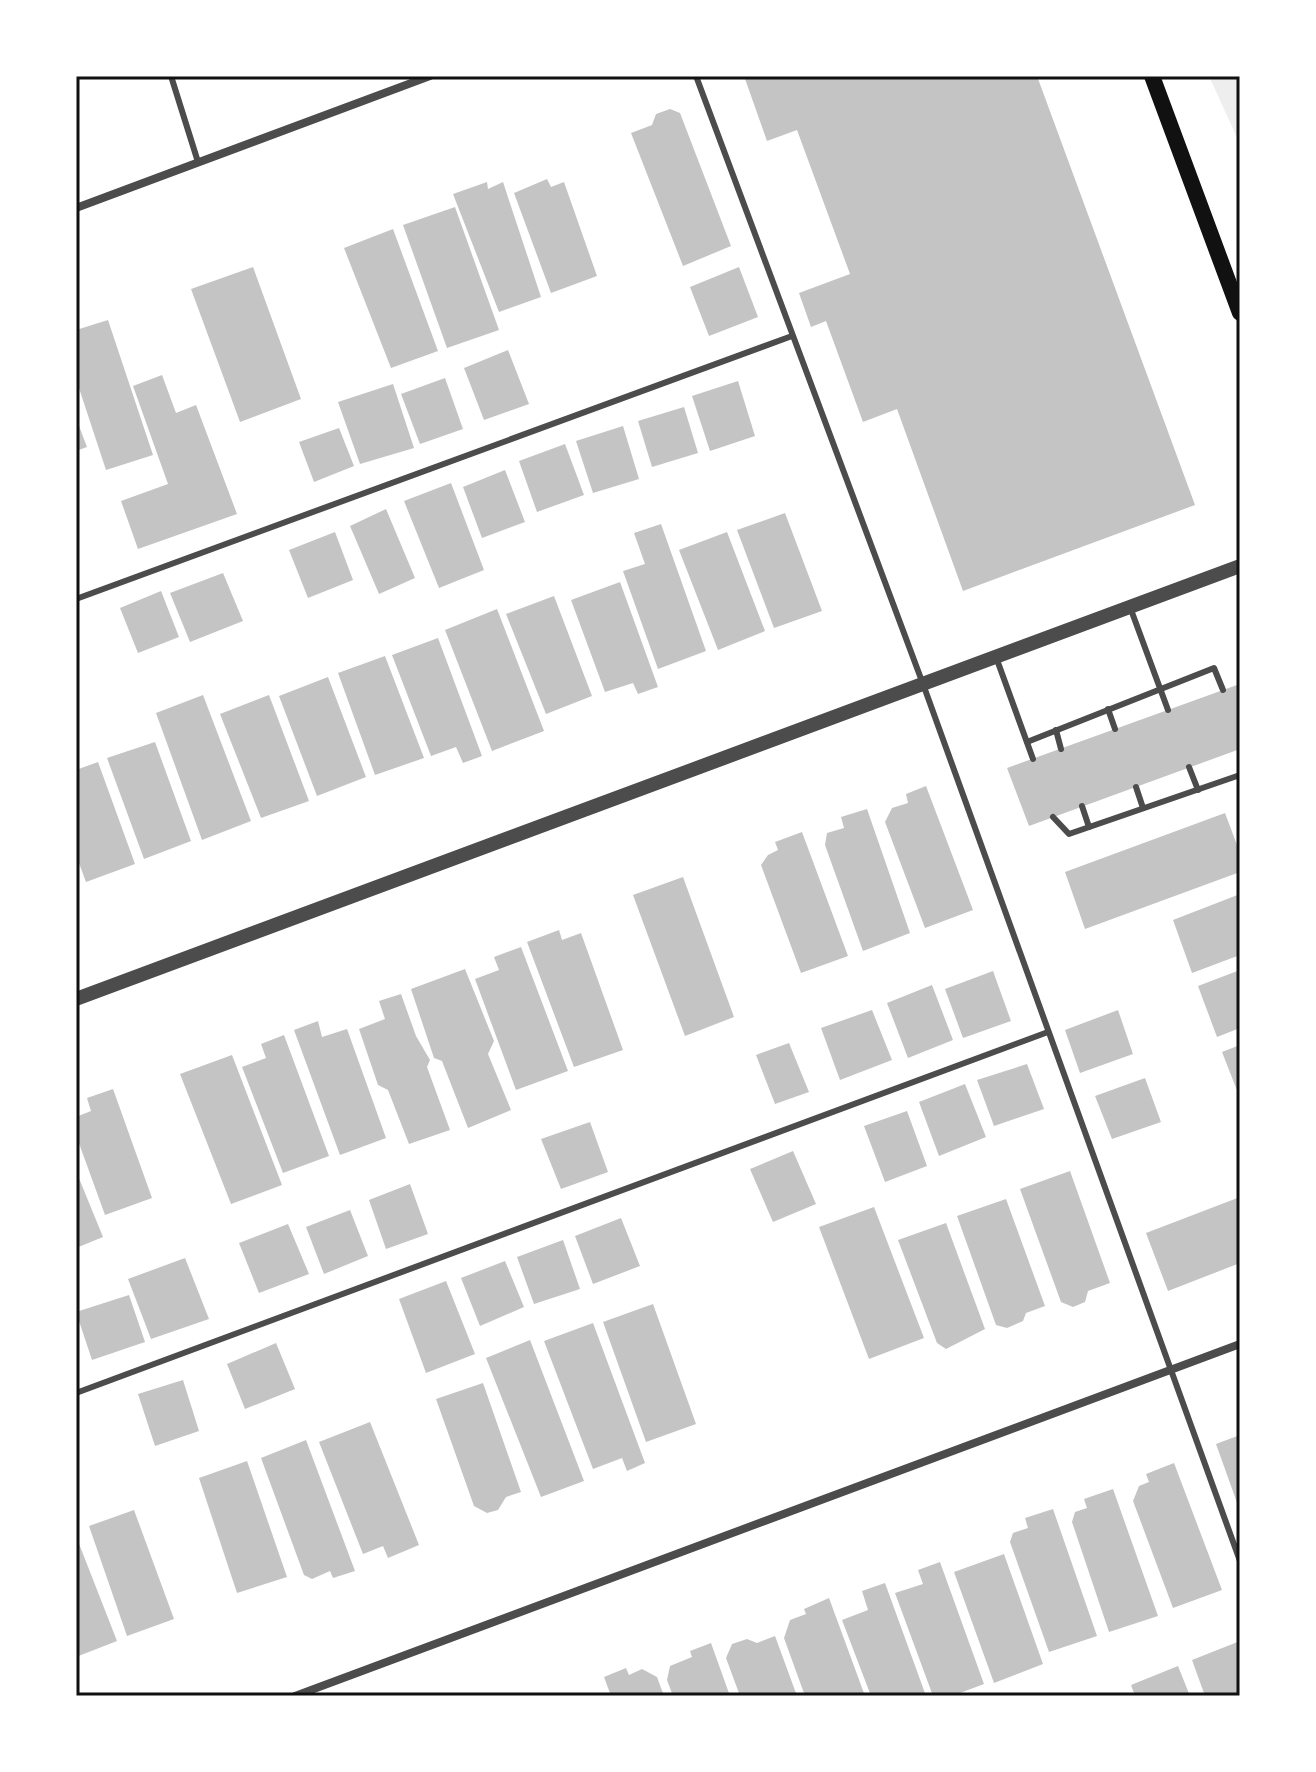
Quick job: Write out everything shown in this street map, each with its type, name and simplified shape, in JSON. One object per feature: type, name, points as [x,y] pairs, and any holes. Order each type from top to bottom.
[{"type":"main road","points":[[1152,76],[1240,313]]},
{"type":"street","points":[[76,208],[430,76]]},
{"type":"street","points":[[76,999],[1240,566]]},
{"type":"street","points":[[295,1696],[1240,1344]]},
{"type":"lane","points":[[171,76],[198,162]]},
{"type":"lane","points":[[696,76],[923,684],[1240,1561]]},
{"type":"lane","points":[[76,599],[792,336]]},
{"type":"lane","points":[[1130,607],[1168,710]]},
{"type":"lane","points":[[996,657],[1033,759]]},
{"type":"lane","points":[[1027,742],[1214,668],[1223,690]]},
{"type":"lane","points":[[1108,709],[1115,729]]},
{"type":"lane","points":[[1056,730],[1061,749]]},
{"type":"lane","points":[[1189,767],[1198,790]]},
{"type":"lane","points":[[1053,817],[1069,834],[1240,775]]},
{"type":"lane","points":[[1136,787],[1143,808]]},
{"type":"lane","points":[[1082,806],[1089,827]]},
{"type":"lane","points":[[76,1393],[1048,1032]]},
{"type":"shaded area","points":[[1209,76],[1240,76],[1240,144]]},
{"type":"building","points":[[744,76],[1037,76],[1195,505],[963,591],[897,409],[863,422],[826,321],[811,327],[799,293],[850,274],[797,130],[767,141]]},
{"type":"building","points":[[670,109],[680,113],[731,246],[683,266],[631,133],[652,125],[656,114]]},
{"type":"building","points":[[547,179],[551,187],[564,182],[597,276],[551,293],[514,193]]},
{"type":"building","points":[[487,182],[488,189],[503,182],[541,297],[499,312],[453,194]]},
{"type":"building","points":[[455,207],[499,330],[447,348],[403,225]]},
{"type":"building","points":[[393,229],[438,351],[391,368],[344,248]]},
{"type":"building","points":[[253,267],[301,399],[240,422],[191,289]]},
{"type":"building","points":[[739,267],[758,317],[709,336],[690,287]]},
{"type":"building","points":[[108,320],[153,455],[106,470],[76,379],[76,330]]},
{"type":"building","points":[[508,350],[529,404],[484,420],[464,368]]},
{"type":"building","points":[[162,375],[176,413],[196,405],[237,514],[138,549],[121,501],[168,484],[133,386]]},
{"type":"building","points":[[445,378],[463,429],[420,444],[401,394]]},
{"type":"building","points":[[738,381],[755,436],[710,451],[692,396]]},
{"type":"building","points":[[393,384],[414,448],[360,464],[338,402]]},
{"type":"building","points":[[684,407],[698,453],[652,467],[638,421]]},
{"type":"building","points":[[76,418],[87,447],[76,451]]},
{"type":"building","points":[[623,426],[639,479],[593,493],[576,441]]},
{"type":"building","points":[[339,428],[354,466],[314,482],[299,442]]},
{"type":"building","points":[[565,444],[584,495],[537,512],[519,461]]},
{"type":"building","points":[[505,470],[525,522],[482,538],[463,487]]},
{"type":"building","points":[[451,483],[484,570],[439,588],[404,501]]},
{"type":"building","points":[[386,509],[415,578],[379,594],[350,526]]},
{"type":"building","points":[[785,513],[822,611],[774,628],[737,530]]},
{"type":"building","points":[[661,524],[706,651],[658,669],[623,571],[645,564],[634,533]]},
{"type":"building","points":[[335,532],[353,580],[308,598],[289,550]]},
{"type":"building","points":[[727,532],[765,631],[718,650],[679,550]]},
{"type":"building","points":[[223,573],[243,621],[190,642],[170,593]]},
{"type":"building","points":[[620,582],[658,687],[638,694],[633,683],[605,692],[571,600]]},
{"type":"building","points":[[161,591],[179,637],[138,653],[120,608]]},
{"type":"building","points":[[554,596],[592,696],[546,714],[506,614]]},
{"type":"building","points":[[497,609],[544,731],[492,751],[445,630]]},
{"type":"building","points":[[438,638],[482,756],[463,763],[456,747],[431,756],[392,655]]},
{"type":"building","points":[[385,656],[424,758],[375,775],[338,673]]},
{"type":"building","points":[[328,677],[366,777],[317,796],[279,696]]},
{"type":"building","points":[[1237,685],[1240,749],[1029,826],[1007,768]]},
{"type":"building","points":[[203,695],[251,821],[202,840],[156,713]]},
{"type":"building","points":[[269,695],[309,801],[261,818],[220,714]]},
{"type":"building","points":[[155,742],[191,841],[144,859],[107,758]]},
{"type":"building","points":[[98,762],[135,864],[86,882],[76,855],[76,770]]},
{"type":"building","points":[[926,786],[973,910],[925,928],[885,822],[892,808],[908,803],[906,794]]},
{"type":"building","points":[[867,809],[910,933],[863,951],[825,845],[827,833],[844,828],[841,817]]},
{"type":"building","points":[[1225,813],[1240,853],[1240,872],[1085,929],[1065,872]]},
{"type":"building","points":[[802,832],[848,956],[801,973],[761,865],[768,855],[778,850],[775,842]]},
{"type":"building","points":[[683,877],[734,1017],[685,1036],[633,895]]},
{"type":"building","points":[[1240,894],[1240,955],[1192,973],[1173,920]]},
{"type":"building","points":[[559,930],[562,940],[581,933],[623,1050],[574,1067],[527,942]]},
{"type":"building","points":[[521,947],[568,1071],[516,1090],[475,979],[499,970],[494,957]]},
{"type":"building","points":[[465,969],[494,1041],[488,1054],[511,1110],[468,1128],[442,1061],[434,1058],[411,989]]},
{"type":"building","points":[[1240,970],[1240,1028],[1217,1037],[1198,986]]},
{"type":"building","points":[[993,971],[1011,1021],[963,1038],[945,989]]},
{"type":"building","points":[[932,985],[953,1040],[908,1058],[887,1003]]},
{"type":"building","points":[[401,994],[416,1036],[430,1060],[427,1067],[450,1130],[409,1144],[388,1090],[378,1085],[359,1029],[385,1019],[379,1001]]},
{"type":"building","points":[[872,1010],[892,1060],[840,1080],[821,1028]]},
{"type":"building","points":[[1118,1010],[1133,1054],[1080,1073],[1065,1030]]},
{"type":"building","points":[[318,1021],[322,1037],[347,1029],[386,1138],[340,1155],[294,1030]]},
{"type":"building","points":[[284,1035],[329,1156],[283,1173],[242,1067],[266,1058],[261,1044]]},
{"type":"building","points":[[789,1043],[809,1092],[775,1104],[756,1055]]},
{"type":"building","points":[[1240,1045],[1240,1098],[1222,1052]]},
{"type":"building","points":[[232,1055],[282,1185],[231,1204],[180,1074]]},
{"type":"building","points":[[1027,1064],[1044,1109],[994,1126],[977,1080]]},
{"type":"building","points":[[1145,1078],[1161,1122],[1112,1139],[1095,1096]]},
{"type":"building","points":[[965,1084],[986,1137],[939,1156],[919,1102]]},
{"type":"building","points":[[113,1089],[152,1198],[105,1215],[76,1135],[76,1117],[91,1111],[87,1098]]},
{"type":"building","points":[[907,1111],[927,1166],[885,1182],[864,1126]]},
{"type":"building","points":[[590,1122],[608,1172],[561,1189],[541,1139]]},
{"type":"building","points":[[793,1151],[816,1204],[773,1222],[750,1169]]},
{"type":"building","points":[[76,1171],[103,1237],[76,1248]]},
{"type":"building","points":[[1070,1171],[1110,1283],[1088,1291],[1085,1302],[1073,1307],[1061,1302],[1020,1189]]},
{"type":"building","points":[[410,1184],[428,1234],[386,1249],[369,1200]]},
{"type":"building","points":[[1240,1197],[1240,1263],[1168,1291],[1146,1233]]},
{"type":"building","points":[[1006,1199],[1045,1306],[1026,1313],[1023,1321],[1007,1328],[996,1325],[957,1216]]},
{"type":"building","points":[[874,1207],[924,1338],[869,1359],[819,1227]]},
{"type":"building","points":[[350,1210],[368,1256],[324,1274],[306,1227]]},
{"type":"building","points":[[621,1218],[640,1266],[593,1284],[575,1236]]},
{"type":"building","points":[[946,1223],[985,1329],[946,1349],[937,1343],[898,1240]]},
{"type":"building","points":[[288,1224],[309,1274],[259,1293],[239,1243]]},
{"type":"building","points":[[563,1240],[580,1289],[534,1304],[517,1257]]},
{"type":"building","points":[[185,1258],[209,1319],[151,1339],[128,1279]]},
{"type":"building","points":[[505,1261],[524,1307],[480,1326],[461,1278]]},
{"type":"building","points":[[446,1281],[475,1354],[426,1373],[399,1299]]},
{"type":"building","points":[[129,1295],[145,1342],[92,1360],[76,1312]]},
{"type":"building","points":[[653,1304],[696,1424],[646,1442],[603,1322]]},
{"type":"building","points":[[593,1323],[645,1463],[627,1471],[622,1458],[593,1469],[544,1341]]},
{"type":"building","points":[[530,1340],[584,1481],[541,1497],[486,1358]]},
{"type":"building","points":[[276,1343],[295,1389],[245,1409],[227,1364]]},
{"type":"building","points":[[183,1380],[199,1431],[155,1446],[138,1394]]},
{"type":"building","points":[[483,1383],[521,1492],[506,1497],[498,1510],[487,1513],[474,1506],[436,1399]]},
{"type":"building","points":[[370,1422],[419,1545],[388,1558],[383,1546],[363,1554],[319,1442]]},
{"type":"building","points":[[1240,1435],[1240,1511],[1216,1444]]},
{"type":"building","points":[[306,1440],[355,1571],[333,1578],[330,1571],[312,1579],[304,1575],[261,1458]]},
{"type":"building","points":[[247,1461],[287,1577],[237,1593],[199,1478]]},
{"type":"building","points":[[1174,1463],[1222,1590],[1173,1608],[1133,1501],[1139,1486],[1149,1482],[1146,1474]]},
{"type":"building","points":[[1113,1489],[1158,1616],[1109,1632],[1072,1522],[1075,1512],[1087,1508],[1084,1499]]},
{"type":"building","points":[[1053,1509],[1097,1636],[1049,1652],[1010,1542],[1013,1533],[1028,1528],[1025,1518]]},
{"type":"building","points":[[134,1510],[174,1619],[127,1636],[89,1526]]},
{"type":"building","points":[[76,1536],[117,1641],[76,1657]]},
{"type":"building","points":[[1004,1554],[1043,1664],[994,1683],[954,1572]]},
{"type":"building","points":[[940,1562],[984,1684],[952,1696],[933,1696],[895,1593],[923,1584],[918,1570]]},
{"type":"building","points":[[885,1583],[926,1696],[871,1696],[842,1620],[868,1610],[862,1591]]},
{"type":"building","points":[[829,1598],[865,1696],[805,1696],[784,1638],[790,1620],[806,1614],[804,1609]]},
{"type":"building","points":[[775,1636],[797,1696],[740,1696],[726,1658],[732,1644],[747,1639],[757,1643]]},
{"type":"building","points":[[1240,1641],[1240,1696],[1205,1696],[1192,1660]]},
{"type":"building","points":[[711,1643],[730,1696],[673,1696],[667,1680],[670,1666],[692,1657],[690,1651]]},
{"type":"building","points":[[1178,1666],[1190,1696],[1135,1696],[1131,1685]]},
{"type":"building","points":[[626,1668],[629,1675],[642,1669],[657,1677],[664,1696],[611,1696],[604,1677]]}]
